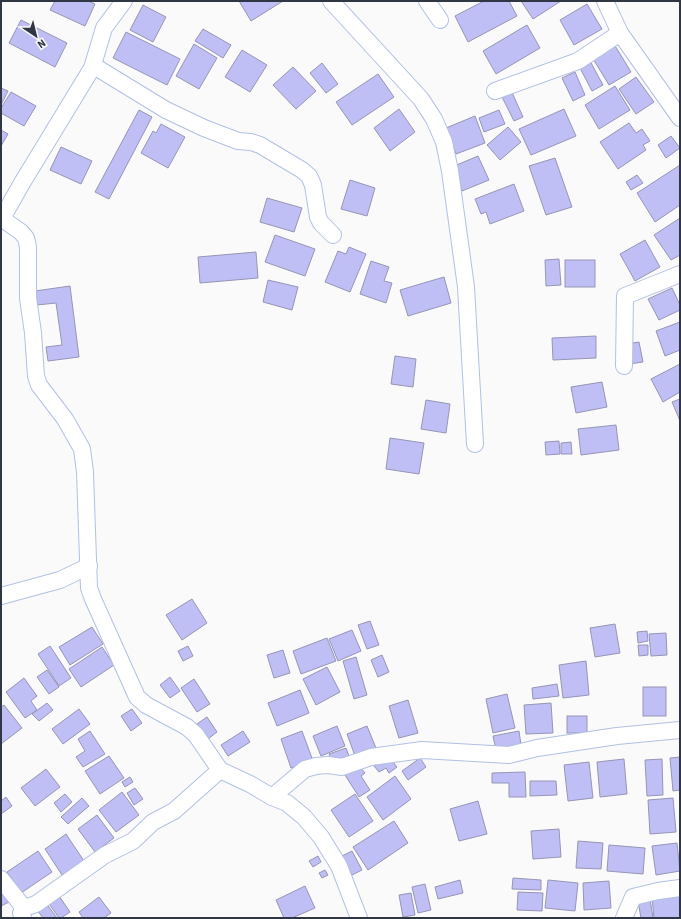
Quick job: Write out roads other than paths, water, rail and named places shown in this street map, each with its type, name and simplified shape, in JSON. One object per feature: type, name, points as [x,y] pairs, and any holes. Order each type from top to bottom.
[{"type":"street","points":[[124,1],[104,28],[92,68],[1,219],[21,232],[26,238],[28,247],[28,298],[33,333],[36,376],[39,385],[65,419],[82,449],[85,472],[89,588],[137,697],[146,705],[187,727],[196,735],[220,770],[250,784],[272,797],[287,803],[304,817],[321,837],[339,866],[359,918]]},
{"type":"street","points":[[331,1],[421,99],[434,119],[444,142],[450,170],[466,287],[476,444]]},
{"type":"street","points":[[427,1],[440,20]]},
{"type":"street","points":[[605,1],[620,33],[680,118]]},
{"type":"street","points":[[494,92],[578,60],[620,33]]},
{"type":"street","points":[[92,68],[94,66],[166,110],[204,128],[238,141],[260,145],[302,170],[309,176],[313,185],[318,217],[321,223],[333,236]]},
{"type":"street","points":[[624,366],[626,296],[680,274]]},
{"type":"street","points":[[1,596],[60,580],[89,566]]},
{"type":"street","points":[[272,797],[306,769],[316,766],[328,765],[342,767],[371,757],[422,750],[509,755],[537,748],[617,736],[680,730]]},
{"type":"street","points":[[1,879],[24,913],[105,855],[133,841],[153,822],[174,811],[220,770]]},
{"type":"street","points":[[624,918],[633,897],[680,888]]}]
